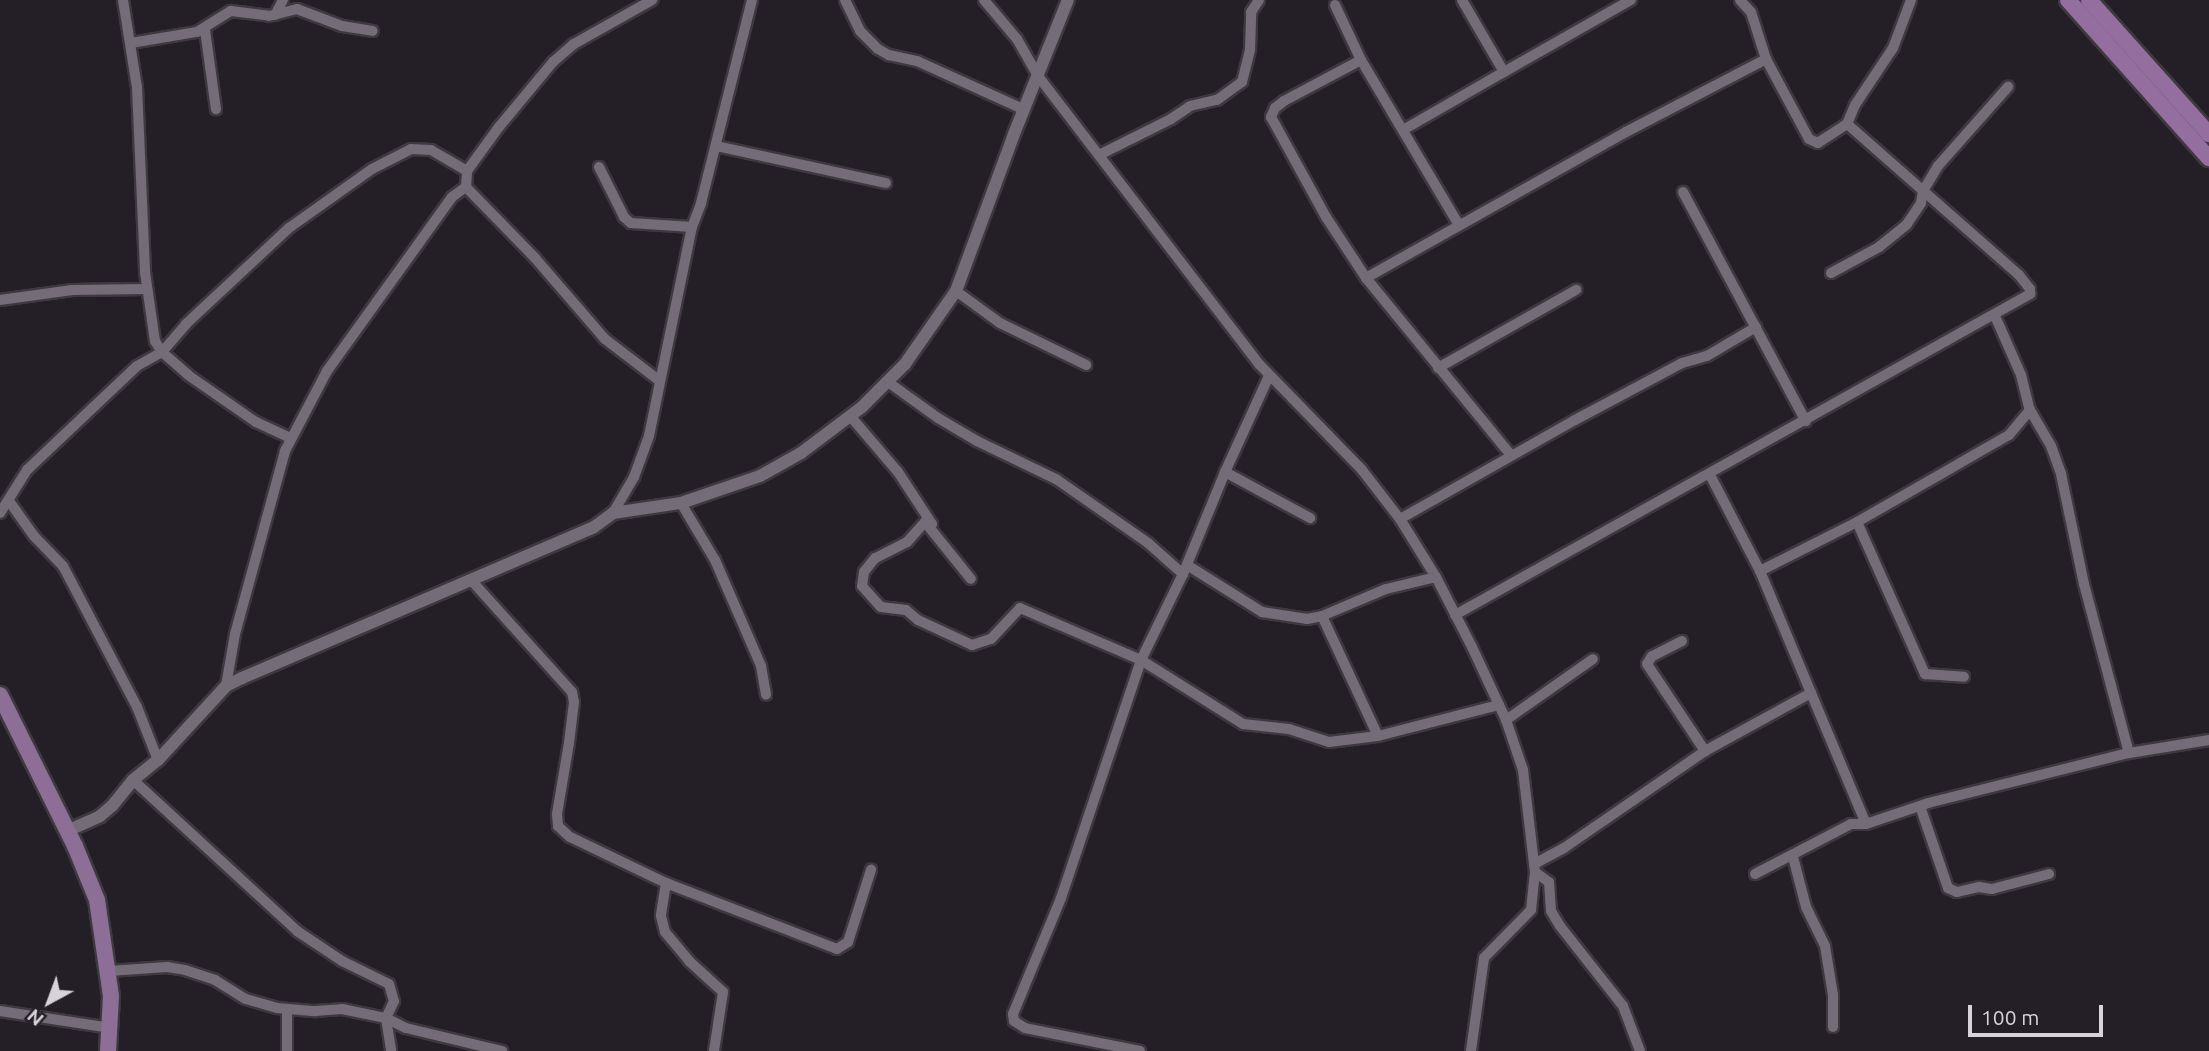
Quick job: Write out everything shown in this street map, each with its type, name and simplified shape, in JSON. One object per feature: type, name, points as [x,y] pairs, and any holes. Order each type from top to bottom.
[{"type":"highway","points":[[2068,0],[2209,158]]},
{"type":"highway","points":[[2089,0],[2209,134]]},
{"type":"main road","points":[[0,695],[68,831],[97,900],[108,971],[111,1028],[108,1051]]},
{"type":"street","points":[[123,0],[136,87],[147,289],[155,341],[162,352],[256,422],[291,438]]},
{"type":"street","points":[[275,15],[283,0]]},
{"type":"street","points":[[652,0],[574,44],[553,62],[467,172],[466,187],[535,258],[604,339],[660,381]]},
{"type":"street","points":[[68,831],[100,816],[132,780],[158,760],[226,687],[317,643],[594,527],[613,513],[634,477],[649,436],[692,227],[716,146],[752,0]]},
{"type":"street","points":[[845,0],[860,31],[878,49],[889,55],[917,61],[1024,109]]},
{"type":"street","points":[[984,0],[1017,39],[1038,76],[1269,376],[1362,470],[1400,519],[1436,577],[1506,720],[1523,770],[1534,868],[1531,910],[1484,958],[1471,1051]]},
{"type":"street","points":[[613,513],[681,503],[760,476],[801,453],[851,416],[888,382],[921,344],[956,291],[1024,109],[1069,0]]},
{"type":"street","points":[[1098,155],[1171,119],[1190,106],[1217,100],[1242,82],[1251,49],[1251,12],[1259,0]]},
{"type":"street","points":[[1462,0],[1504,72]]},
{"type":"street","points":[[1403,130],[1631,0]]},
{"type":"street","points":[[1740,0],[1751,12],[1766,59],[1799,124],[1811,141],[1818,143],[1847,124],[1855,105],[1893,48],[1904,25],[1911,0]]},
{"type":"street","points":[[1335,5],[1361,60],[1459,225]]},
{"type":"street","points":[[131,43],[205,30],[225,12],[275,15],[297,9],[342,26],[373,31]]},
{"type":"street","points":[[205,30],[216,108]]},
{"type":"street","points":[[1366,278],[1766,59]]},
{"type":"street","points":[[1361,60],[1284,101],[1275,108],[1271,117],[1326,217],[1366,278],[1437,368],[1511,455]]},
{"type":"street","points":[[1831,272],[1895,235],[1914,215],[1923,191],[1938,166],[2008,87]]},
{"type":"street","points":[[1455,615],[1995,316],[2030,294],[2030,289],[2019,275],[1847,124]]},
{"type":"street","points":[[716,146],[886,183]]},
{"type":"street","points":[[0,513],[27,470],[137,366],[162,352],[274,239],[372,169],[411,149],[421,148],[440,154],[467,172]]},
{"type":"street","points":[[599,167],[624,217],[631,223],[692,227]]},
{"type":"street","points":[[226,687],[235,634],[291,438],[346,342],[452,197],[466,187]]},
{"type":"street","points":[[1683,192],[1806,421]]},
{"type":"street","points":[[0,300],[72,290],[147,289]]},
{"type":"street","points":[[1437,368],[1576,290]]},
{"type":"street","points":[[956,291],[1000,323],[1086,365]]},
{"type":"street","points":[[1995,316],[2021,374],[2030,410],[2051,446],[2062,474],[2084,584],[2129,753]]},
{"type":"street","points":[[1400,519],[1511,455],[1682,363],[1707,356],[1756,327]]},
{"type":"street","points":[[1140,1051],[1025,1028],[1014,1021],[1013,1014],[1062,898],[1141,660],[1185,570],[1225,472],[1269,376]]},
{"type":"street","points":[[888,382],[967,435],[1056,479],[1185,570],[1262,612],[1307,619],[1322,616],[1386,589],[1436,577]]},
{"type":"street","points":[[1760,571],[1857,522],[2009,435],[2030,410]]},
{"type":"street","points":[[851,416],[898,472],[932,524],[925,522]]},
{"type":"street","points":[[1225,472],[1310,518]]},
{"type":"street","points":[[1710,475],[1760,571],[1866,824]]},
{"type":"street","points":[[9,501],[34,536],[63,566],[137,707],[158,760]]},
{"type":"street","points":[[681,503],[720,572],[761,666],[766,695]]},
{"type":"street","points":[[925,522],[971,579]]},
{"type":"street","points":[[925,522],[907,542],[882,551],[864,572],[862,586],[881,607],[906,610],[923,622],[976,645],[996,635],[1020,608],[1141,660],[1243,724],[1289,729],[1329,742],[1378,736],[1499,705]]},
{"type":"street","points":[[1857,522],[1925,674],[1964,677]]},
{"type":"street","points":[[471,580],[572,692],[574,702],[558,807],[558,826],[570,837],[666,883],[837,949],[848,942],[871,870]]},
{"type":"street","points":[[1322,616],[1378,736]]},
{"type":"street","points":[[1682,641],[1652,656],[1647,664],[1705,751]]},
{"type":"street","points":[[1506,720],[1593,659]]},
{"type":"street","points":[[1534,868],[1705,751],[1811,693]]},
{"type":"street","points":[[1755,874],[1793,857],[1851,824],[1866,824],[1920,806],[2129,753],[2209,740]]},
{"type":"street","points":[[132,780],[297,930],[342,961],[389,984],[394,1001],[386,1018],[391,1051]]},
{"type":"street","points":[[1920,806],[1948,888],[1957,892],[1979,887],[1992,889],[2049,874]]},
{"type":"street","points":[[1793,857],[1806,907],[1825,946],[1833,995],[1833,1027]]},
{"type":"street","points":[[1534,868],[1549,882],[1551,911],[1560,926],[1623,1006],[1640,1051]]},
{"type":"street","points":[[666,883],[661,916],[666,932],[689,961],[723,992],[713,1051]]},
{"type":"street","points":[[108,971],[167,967],[185,970],[215,980],[246,999],[288,1009],[342,1009],[386,1018],[406,1028],[502,1051]]},
{"type":"street","points":[[287,1051],[288,1009]]},
{"type":"street","points":[[0,1011],[111,1028]]}]
